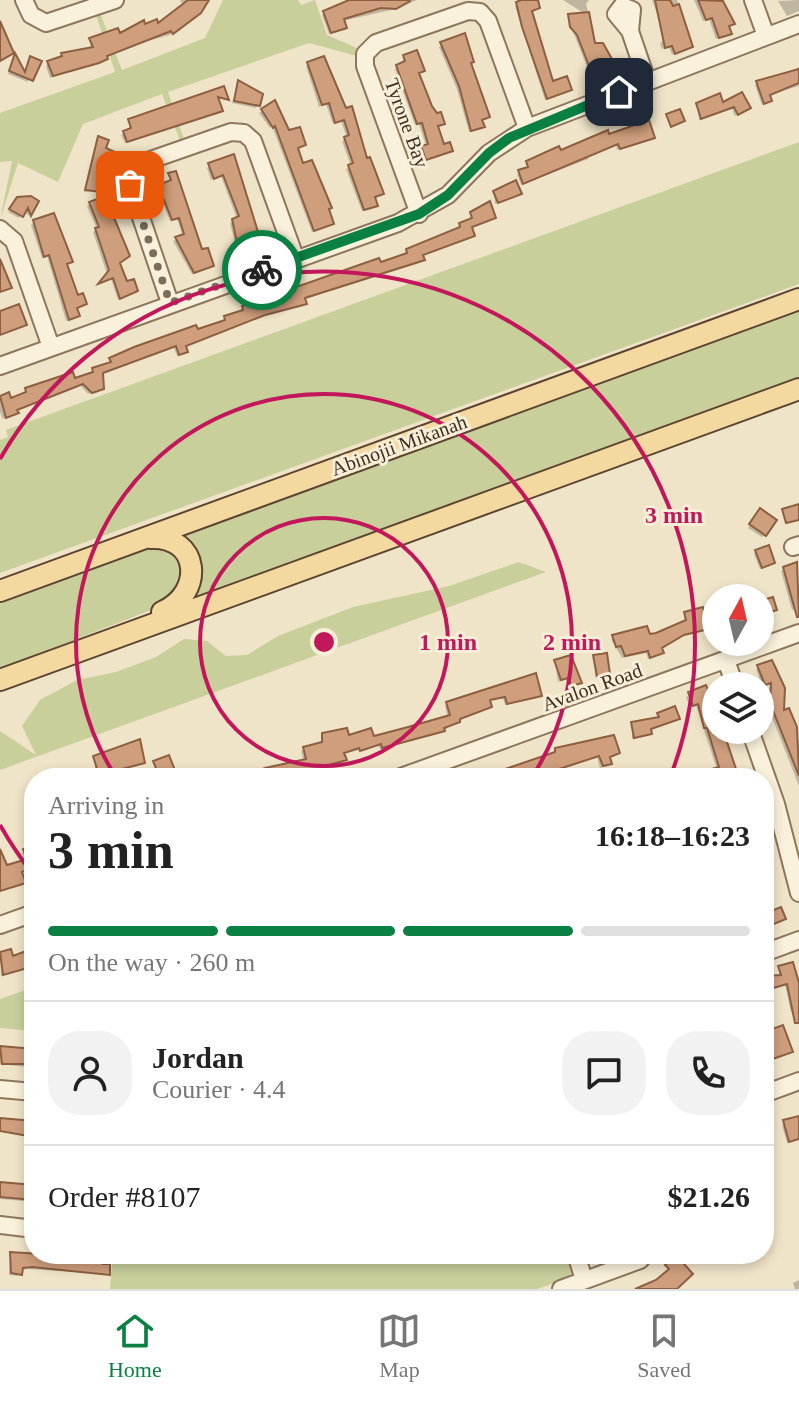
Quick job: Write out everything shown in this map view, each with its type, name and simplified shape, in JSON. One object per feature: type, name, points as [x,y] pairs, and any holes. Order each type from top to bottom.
[{"type":"main road","name":"Abinojii Mikanah","points":[[0,591],[799,299]]},
{"type":"main road","points":[[0,680],[799,389]]},
{"type":"main road","points":[[26,670],[181,601],[191,577],[185,552],[173,540],[147,538]]},
{"type":"street","points":[[24,0],[31,15],[46,23],[115,0]]},
{"type":"street","points":[[753,0],[766,36]]},
{"type":"street","name":"Tyrone Bay","points":[[419,214],[365,66],[365,54],[376,43],[468,11],[480,12],[488,21],[527,128]]},
{"type":"street","points":[[0,366],[419,214],[448,195],[499,144],[527,128],[799,24]]},
{"type":"street","points":[[630,31],[647,81]]},
{"type":"street","points":[[170,303],[130,185],[131,173],[142,163],[231,132],[244,133],[253,141],[295,257]]},
{"type":"street","points":[[0,229],[14,241],[51,347]]},
{"type":"street","name":"Avalon Road","points":[[438,768],[799,633]]},
{"type":"street","points":[[726,660],[730,672]]},
{"type":"street","points":[[754,744],[760,768]]},
{"type":"street","points":[[774,818],[799,893]]},
{"type":"street","points":[[0,925],[24,917]]},
{"type":"street","points":[[774,949],[799,940]]},
{"type":"street","points":[[774,1090],[799,1081]]},
{"type":"street","points":[[0,1089],[24,1091]]},
{"type":"street","points":[[0,1225],[24,1228]]},
{"type":"street","points":[[579,1264],[584,1280]]},
{"type":"street","points":[[561,1289],[629,1264]]},
{"type":"green space","points":[[223,0],[298,0],[301,5],[315,0],[327,35],[359,49],[357,56],[309,43],[168,92],[185,142],[181,143],[162,94],[83,124],[58,182],[18,163],[0,220],[12,161],[0,162],[0,113],[115,72],[96,15],[100,13],[122,70],[205,38]]},
{"type":"green space","points":[[799,142],[799,284],[0,573],[0,440],[8,437],[6,430]]},
{"type":"green space","points":[[799,310],[799,383],[189,606],[180,537]]},
{"type":"green space","points":[[146,549],[170,552],[181,563],[181,580],[174,601],[0,669],[0,603]]},
{"type":"green space","points":[[519,562],[546,572],[0,770],[0,731],[36,755],[22,726],[40,700],[77,680],[116,672],[156,657],[184,639],[207,641],[226,656],[247,655],[278,636],[353,607],[449,586]]},
{"type":"green space","points":[[24,991],[24,1030],[0,1028],[0,999]]},
{"type":"green space","points":[[112,1264],[573,1264],[575,1271],[572,1277],[537,1289],[110,1289]]},
{"type":"building","points":[[188,0],[209,0],[201,13],[173,34],[171,31],[107,56],[108,59],[99,63],[53,76],[47,61],[62,56],[61,53],[93,47],[89,38],[118,28],[120,33],[144,20],[145,24],[157,19],[158,23]]},
{"type":"building","points":[[349,0],[410,1],[396,9],[381,8],[344,19],[347,28],[331,33],[323,11]]},
{"type":"building","points":[[538,0],[540,8],[532,11],[553,81],[567,76],[572,90],[547,99],[522,27],[516,2]]},
{"type":"building","points":[[655,0],[670,0],[673,6],[679,4],[693,47],[675,54],[672,46],[665,48]]},
{"type":"building","points":[[698,0],[723,1],[735,24],[729,26],[732,34],[719,38],[712,18],[706,20]]},
{"type":"building","points":[[589,12],[595,43],[603,43],[617,68],[606,77],[607,80],[596,84],[577,35],[570,27],[568,14]]},
{"type":"building","points":[[0,21],[14,53],[0,61]]},
{"type":"building","points":[[465,33],[474,62],[471,63],[490,117],[482,120],[485,127],[471,131],[459,86],[440,42]]},
{"type":"building","points":[[417,50],[425,71],[419,73],[432,106],[437,113],[441,112],[445,124],[438,126],[444,144],[450,142],[453,151],[426,160],[421,146],[428,144],[422,123],[417,124],[396,65],[405,61],[403,55]]},
{"type":"building","points":[[15,53],[25,72],[30,56],[42,61],[33,81],[9,71]]},
{"type":"building","points":[[324,56],[346,108],[352,106],[367,158],[370,157],[384,194],[375,197],[378,206],[364,210],[348,165],[353,163],[344,137],[349,135],[344,120],[335,123],[329,103],[322,105],[307,62]]},
{"type":"building","points":[[799,69],[799,83],[770,95],[772,101],[764,104],[756,81]]},
{"type":"building","points":[[238,80],[263,94],[260,106],[234,101]]},
{"type":"building","points":[[224,86],[229,100],[218,97],[223,111],[127,142],[123,131],[131,128],[128,119]]},
{"type":"building","points":[[742,92],[751,108],[738,115],[734,107],[701,119],[696,103],[720,93],[723,102]]},
{"type":"building","points":[[275,100],[289,130],[300,127],[306,145],[298,148],[303,163],[312,160],[332,208],[329,209],[334,224],[314,231],[275,126],[273,128],[261,109]]},
{"type":"building","points":[[680,109],[685,121],[671,127],[666,114]]},
{"type":"building","points":[[649,120],[655,138],[620,149],[618,144],[523,184],[518,170],[528,167],[526,161],[559,146],[561,150],[608,130],[609,134]]},
{"type":"building","points":[[98,136],[109,140],[106,148],[115,152],[111,163],[105,161],[101,192],[85,190]]},
{"type":"building","points":[[234,154],[263,248],[240,256],[232,219],[239,216],[223,175],[214,179],[208,163]]},
{"type":"building","points":[[176,171],[202,249],[208,248],[214,266],[194,273],[175,237],[184,234],[179,218],[172,220],[158,185],[171,180],[168,173]]},
{"type":"building","points":[[516,180],[522,194],[498,203],[493,191]]},
{"type":"building","points":[[31,196],[39,201],[31,216],[28,208],[23,217],[9,209],[17,197]]},
{"type":"building","points":[[105,196],[130,256],[120,263],[127,281],[134,279],[138,291],[120,299],[113,278],[98,284],[109,270],[95,228],[99,227],[89,202]]},
{"type":"building","points":[[490,201],[496,218],[472,227],[475,236],[423,255],[425,260],[305,298],[307,304],[265,315],[186,346],[188,352],[179,355],[176,346],[103,373],[104,389],[92,393],[83,384],[17,410],[19,413],[6,418],[0,396],[9,392],[11,398],[26,392],[25,388],[73,372],[75,378],[93,372],[92,368],[111,362],[109,358],[196,325],[198,329],[225,320],[224,316],[243,310],[242,306],[379,258],[381,262],[407,253],[406,249],[460,227],[459,223],[472,218],[470,212]]},
{"type":"building","points":[[54,213],[73,262],[67,264],[78,295],[83,293],[87,304],[77,308],[80,316],[69,320],[49,255],[44,257],[33,220]]},
{"type":"building","points":[[0,259],[12,288],[0,292]]},
{"type":"building","points":[[19,304],[27,325],[0,335],[0,311]]},
{"type":"building","points":[[799,504],[799,520],[786,523],[782,509]]},
{"type":"building","points":[[760,508],[777,520],[766,536],[749,524]]},
{"type":"building","points":[[769,545],[775,563],[762,568],[755,550]]},
{"type":"building","points":[[797,562],[799,617],[783,567]]},
{"type":"building","points":[[702,607],[702,631],[684,635],[662,648],[664,653],[650,658],[648,651],[625,656],[621,646],[616,647],[612,635],[647,626],[650,634],[656,633],[686,620],[684,612]]},
{"type":"building","points":[[607,653],[610,674],[597,676],[593,655]]},
{"type":"building","points":[[571,655],[582,683],[571,686],[568,678],[561,680],[554,660]]},
{"type":"building","points":[[772,660],[785,688],[784,710],[789,708],[797,727],[799,776],[774,713],[774,672],[760,672],[757,665]]},
{"type":"building","points":[[536,673],[542,696],[507,704],[505,697],[490,700],[492,707],[460,719],[460,722],[444,728],[445,731],[382,748],[381,744],[360,751],[359,748],[344,753],[347,760],[321,768],[265,768],[306,759],[303,747],[322,742],[322,733],[347,728],[349,735],[371,728],[374,736],[450,715],[446,702]]},
{"type":"building","points":[[702,687],[702,720],[698,704],[693,706],[688,692]]},
{"type":"building","points":[[675,706],[680,719],[651,729],[652,734],[634,738],[631,722],[659,717],[657,713]]},
{"type":"building","points":[[614,735],[620,753],[610,757],[612,764],[603,766],[599,756],[562,768],[508,768],[555,752],[555,748]]},
{"type":"building","points":[[140,739],[145,763],[126,768],[97,768],[93,756]]},
{"type":"building","points":[[712,744],[728,744],[736,768],[716,768],[719,767]]},
{"type":"building","points":[[169,755],[174,768],[156,768],[153,761]]},
{"type":"building","points":[[0,849],[7,865],[24,860],[24,884],[0,891]]},
{"type":"building","points":[[781,907],[786,919],[774,924],[774,910]]},
{"type":"building","points":[[11,949],[13,956],[24,952],[24,969],[3,975],[0,952]]},
{"type":"building","points":[[793,962],[799,983],[799,1023],[795,1023],[787,984],[774,988],[774,975],[781,975],[778,966]]},
{"type":"building","points":[[783,1025],[793,1052],[774,1059],[774,1028]]},
{"type":"building","points":[[0,1046],[24,1048],[24,1064],[2,1064]]},
{"type":"building","points":[[799,1116],[799,1139],[789,1142],[783,1120]]},
{"type":"building","points":[[0,1118],[24,1120],[24,1135],[0,1131]]},
{"type":"building","points":[[0,1182],[24,1184],[24,1199],[0,1197]]},
{"type":"building","points":[[10,1252],[24,1253],[24,1264],[110,1264],[110,1275],[32,1267],[23,1268],[22,1275],[11,1273]]},
{"type":"building","points":[[684,1264],[693,1274],[677,1289],[635,1289],[656,1280],[669,1269],[665,1265]]},
{"type":"way so far","points":[[130,185],[170,303],[262,270]]},
{"type":"route","points":[[262,270],[419,214],[448,195],[499,144],[527,128],[619,92]]}]
